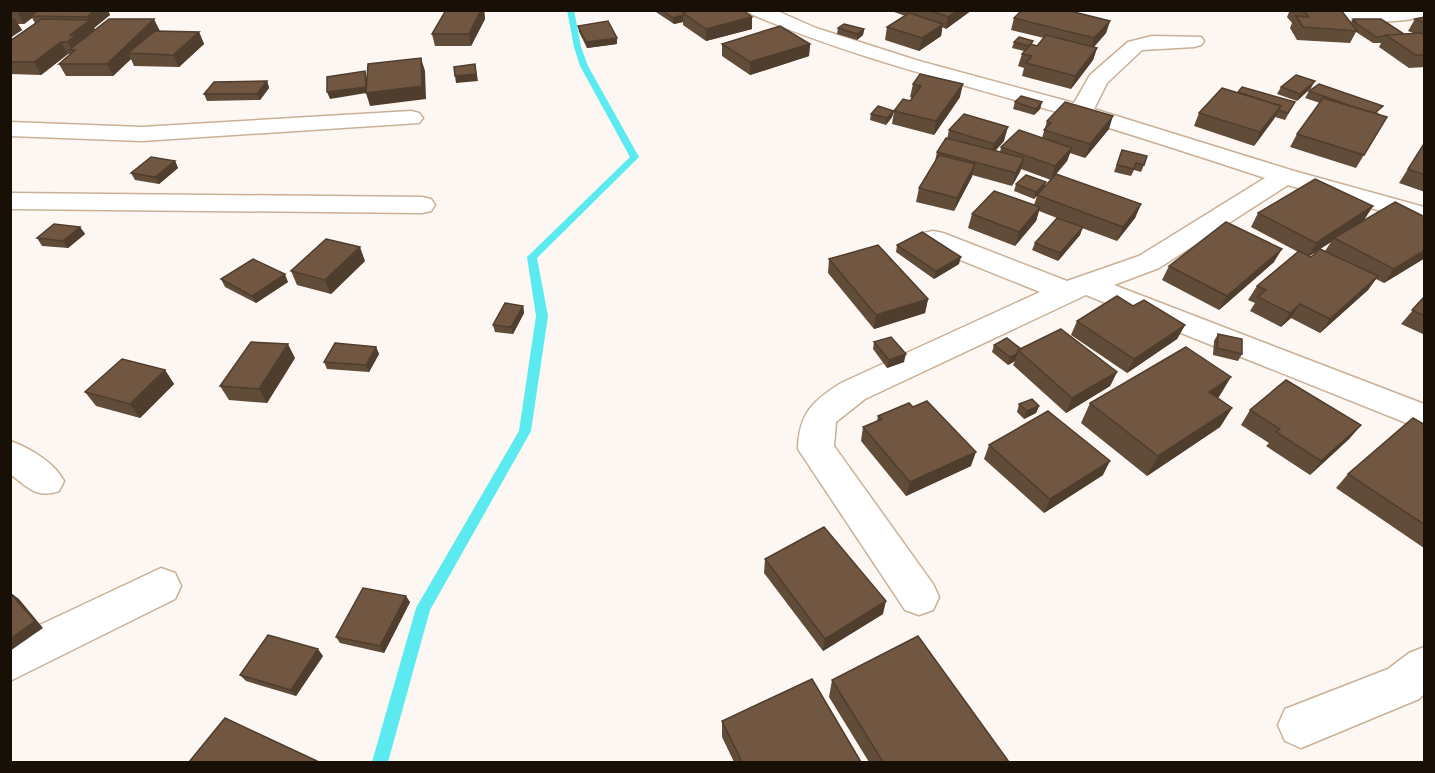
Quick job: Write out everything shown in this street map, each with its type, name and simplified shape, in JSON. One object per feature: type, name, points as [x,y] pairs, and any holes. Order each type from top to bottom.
[{"type":"street","points":[[764,14],[792,10]]},
{"type":"street","points":[[1333,10],[1352,15],[1401,15],[1424,12]]},
{"type":"street","points":[[764,14],[809,32],[902,61],[1081,112],[1285,177],[1425,215]]},
{"type":"street","points":[[1081,112],[1098,80],[1135,46],[1152,42],[1194,41]]},
{"type":"street","points":[[10,129],[142,134],[411,118]]},
{"type":"street","points":[[919,597],[816,449],[815,429],[826,409],[853,392],[1078,289],[1149,262],[1203,226],[1285,177]]},
{"type":"street","points":[[10,201],[422,205]]},
{"type":"street","points":[[933,239],[1078,289],[1425,417]]},
{"type":"street","points":[[10,455],[46,481]]},
{"type":"street","points":[[10,661],[161,586]]},
{"type":"street","points":[[1301,724],[1404,684],[1425,668]]},
{"type":"building","points":[[39,10],[94,10],[87,17],[31,16]]},
{"type":"building","points":[[446,10],[481,10],[469,34],[432,34]]},
{"type":"building","points":[[662,10],[691,10],[673,18]]},
{"type":"building","points":[[691,10],[743,10],[752,17],[706,29],[683,13]]},
{"type":"building","points":[[929,10],[958,10],[948,17]]},
{"type":"building","points":[[1022,10],[1066,10],[1110,21],[1094,38],[1014,18]]},
{"type":"building","points":[[1296,10],[1341,10],[1357,31],[1303,27],[1296,16],[1309,17],[1305,12]]},
{"type":"building","points":[[909,13],[943,24],[922,38],[887,27]]},
{"type":"building","points":[[1425,17],[1425,23],[1415,19]]},
{"type":"building","points":[[42,19],[90,20],[70,35],[76,35],[67,42],[61,42],[34,62],[10,62],[10,41]]},
{"type":"building","points":[[109,19],[154,19],[107,64],[59,64],[75,50],[69,50]]},
{"type":"building","points":[[1353,19],[1381,19],[1404,34],[1376,37]]},
{"type":"building","points":[[608,21],[617,38],[586,42],[578,26]]},
{"type":"building","points":[[844,24],[864,29],[857,34],[838,28]]},
{"type":"building","points":[[780,26],[810,44],[750,62],[722,44]]},
{"type":"building","points":[[155,31],[199,32],[173,55],[128,53]]},
{"type":"building","points":[[1421,33],[1425,35],[1425,55],[1416,55],[1386,35]]},
{"type":"building","points":[[1046,35],[1097,48],[1075,76],[1026,63],[1032,56],[1022,54],[1031,44],[1037,46]]},
{"type":"building","points":[[1019,37],[1033,41],[1029,46],[1014,42]]},
{"type":"building","points":[[421,58],[422,86],[366,93],[368,64]]},
{"type":"building","points":[[475,64],[476,74],[455,76],[454,67]]},
{"type":"building","points":[[365,71],[366,87],[327,92],[327,77]]},
{"type":"building","points":[[920,74],[963,84],[936,121],[894,111],[903,99],[910,101],[921,86],[913,84]]},
{"type":"building","points":[[1296,75],[1315,81],[1300,94],[1281,87]]},
{"type":"building","points":[[267,81],[257,94],[204,94],[214,82]]},
{"type":"building","points":[[1319,84],[1383,106],[1375,113],[1309,91]]},
{"type":"building","points":[[1242,87],[1295,102],[1288,113],[1278,110],[1281,106],[1238,92]]},
{"type":"building","points":[[1222,88],[1281,106],[1260,132],[1199,113]]},
{"type":"building","points":[[1021,96],[1042,102],[1036,109],[1015,102]]},
{"type":"building","points":[[1323,98],[1387,117],[1364,155],[1297,134]]},
{"type":"building","points":[[1065,102],[1113,116],[1090,144],[1044,130],[1051,123],[1047,121]]},
{"type":"building","points":[[878,106],[894,111],[887,118],[871,114]]},
{"type":"building","points":[[964,114],[1008,127],[994,144],[949,130]]},
{"type":"building","points":[[1019,130],[1072,148],[1055,166],[1001,147]]},
{"type":"building","points":[[946,138],[1024,158],[1016,173],[937,152]]},
{"type":"building","points":[[1425,142],[1425,175],[1408,169]]},
{"type":"building","points":[[1122,150],[1147,156],[1144,165],[1136,163],[1134,169],[1117,165]]},
{"type":"building","points":[[939,155],[975,164],[957,198],[919,188]]},
{"type":"building","points":[[151,157],[175,161],[155,177],[131,173]]},
{"type":"building","points":[[1056,174],[1141,204],[1123,227],[1037,195]]},
{"type":"building","points":[[1026,175],[1046,182],[1036,192],[1016,184]]},
{"type":"building","points":[[1315,179],[1373,206],[1316,243],[1258,213]]},
{"type":"building","points":[[994,191],[1040,207],[1019,232],[972,214]]},
{"type":"building","points":[[1395,202],[1425,217],[1425,250],[1394,269],[1334,238]]},
{"type":"building","points":[[1057,218],[1083,227],[1060,253],[1035,243]]},
{"type":"building","points":[[1226,222],[1282,249],[1227,296],[1169,266]]},
{"type":"building","points":[[54,224],[80,227],[63,241],[37,238]]},
{"type":"building","points":[[922,232],[961,257],[936,271],[897,245]]},
{"type":"building","points":[[326,239],[360,247],[325,280],[291,271]]},
{"type":"building","points":[[878,245],[928,299],[876,315],[829,259]]},
{"type":"building","points":[[1320,249],[1378,276],[1330,319],[1300,304],[1290,313],[1258,297],[1266,290],[1257,286],[1299,251],[1311,257]]},
{"type":"building","points":[[253,259],[285,274],[252,296],[221,279]]},
{"type":"building","points":[[1117,296],[1133,306],[1144,300],[1185,325],[1134,359],[1077,321]]},
{"type":"building","points":[[1425,296],[1425,316],[1412,310]]},
{"type":"building","points":[[505,303],[523,306],[511,327],[493,325]]},
{"type":"building","points":[[1061,329],[1117,372],[1072,398],[1018,350]]},
{"type":"building","points":[[1218,334],[1242,339],[1242,354],[1217,348]]},
{"type":"building","points":[[891,337],[906,354],[889,360],[874,342]]},
{"type":"building","points":[[1007,338],[1021,349],[1010,357],[994,345]]},
{"type":"building","points":[[251,342],[288,344],[259,389],[220,386]]},
{"type":"building","points":[[335,343],[376,347],[366,365],[324,362]]},
{"type":"building","points":[[1186,347],[1231,377],[1209,392],[1232,408],[1158,456],[1090,403]]},
{"type":"building","points":[[122,359],[165,370],[130,404],[85,392]]},
{"type":"building","points":[[1286,380],[1361,425],[1321,461],[1276,432],[1280,429],[1250,410]]},
{"type":"building","points":[[1032,399],[1039,406],[1027,411],[1019,404]]},
{"type":"building","points":[[927,401],[976,452],[910,482],[863,427],[882,419],[878,416],[909,403],[913,407]]},
{"type":"building","points":[[1048,411],[1110,461],[1050,499],[989,445]]},
{"type":"building","points":[[1413,418],[1425,425],[1425,525],[1348,474]]},
{"type":"building","points":[[824,527],[886,601],[825,639],[765,559]]},
{"type":"building","points":[[363,588],[406,596],[380,646],[336,637]]},
{"type":"building","points":[[10,593],[35,621],[10,639]]},
{"type":"building","points":[[268,635],[318,649],[291,690],[240,675]]},
{"type":"building","points":[[918,636],[1009,762],[883,762],[832,680]]},
{"type":"building","points":[[812,679],[861,762],[742,762],[722,721]]},
{"type":"building","points":[[225,718],[319,762],[189,762]]},
{"type":"waterway","points":[[380,762],[423,608],[525,431],[542,316],[532,257],[635,157],[584,66],[570,10]]}]
